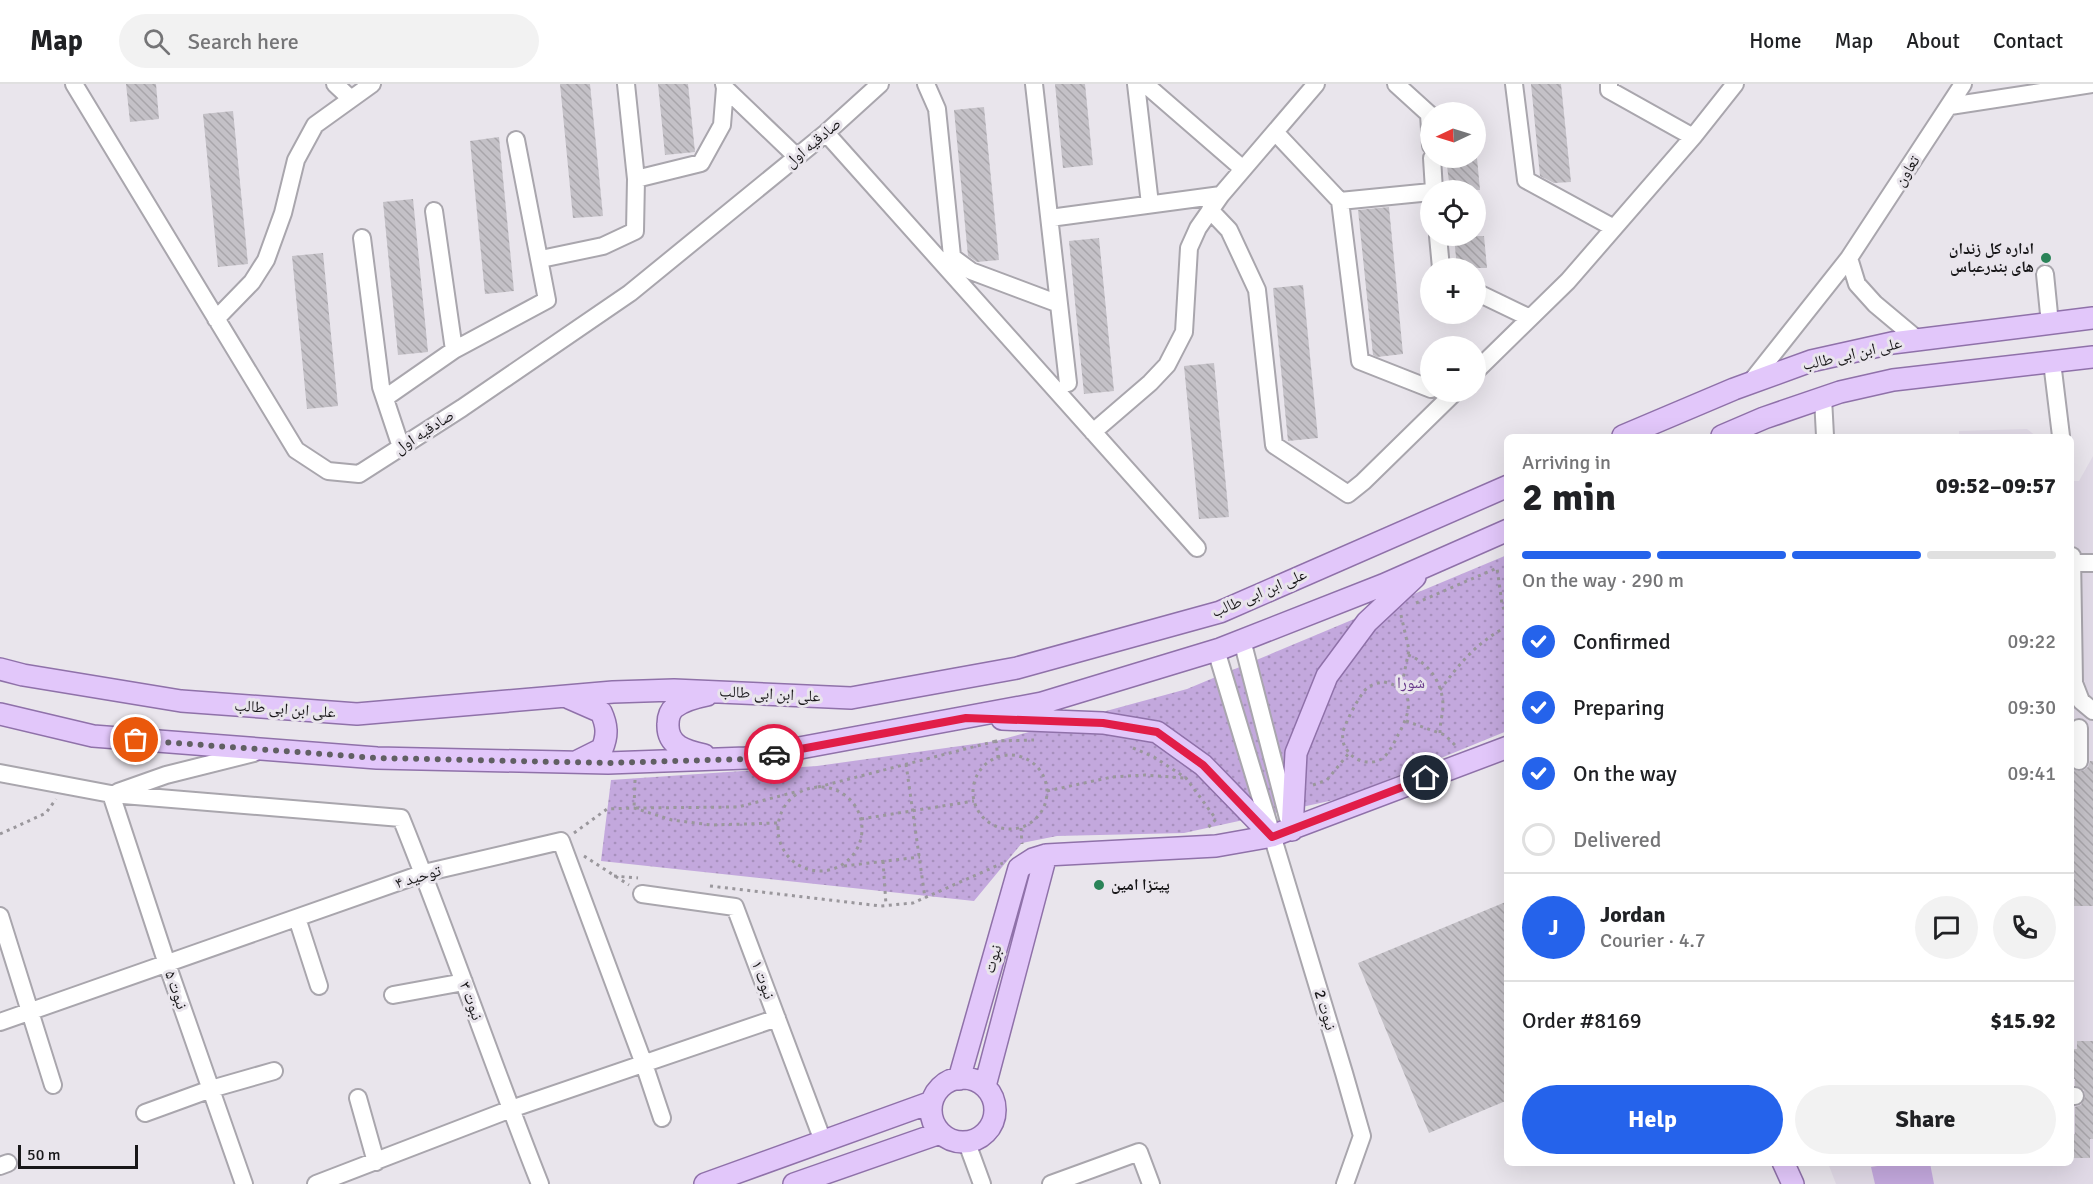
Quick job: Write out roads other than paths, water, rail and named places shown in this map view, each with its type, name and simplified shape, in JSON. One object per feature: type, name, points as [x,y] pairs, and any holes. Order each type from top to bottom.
[{"type":"main road","name":"علی ابن ابی طالب","points":[[1628,434],[1750,383],[1811,361],[1892,343],[2093,318]]},
{"type":"main road","points":[[1727,434],[1764,418],[1823,398],[1893,380],[2092,359]]},
{"type":"main road","name":"علی ابن ابی طالب","points":[[0,669],[181,702],[357,714],[613,692],[674,690],[851,698],[1017,668],[1220,612],[1504,488]]},
{"type":"main road","points":[[0,714],[93,736],[377,758],[575,762],[746,759],[1042,703],[1216,650],[1383,585],[1504,532]]},
{"type":"main road","points":[[966,718],[1103,723],[1157,732],[1203,765],[1215,779],[1282,833],[1294,787],[1296,753],[1327,676],[1366,622],[1397,603],[1429,564]]},
{"type":"main road","points":[[719,692],[698,697],[675,707],[669,716],[668,731],[674,743],[685,750],[727,759]]},
{"type":"main road","points":[[564,696],[601,712],[606,722],[607,738],[602,749],[590,757],[575,762]]},
{"type":"main road","name":"نبوت","points":[[959,1078],[1019,868],[1033,859],[1046,855],[1216,846],[1282,833],[1504,749]]},
{"type":"main road","name":"نبوت","points":[[985,1086],[1046,855]]},
{"type":"main road","points":[[959,1078],[974,1080],[985,1086],[993,1096],[996,1108],[994,1121],[987,1132],[977,1140],[967,1143],[951,1141],[940,1133],[933,1121],[932,1102],[942,1086],[959,1078]]},
{"type":"main road","points":[[705,1184],[932,1102]]},
{"type":"main road","points":[[794,1184],[833,1177],[940,1133]]},
{"type":"main road","points":[[1785,1166],[1792,1184]]},
{"type":"street","name":"صادقیه اول","points":[[74,84],[296,450],[328,471],[359,474],[630,293],[826,133],[880,84]]},
{"type":"street","points":[[335,84],[351,99]]},
{"type":"street","points":[[216,319],[252,282],[266,260],[283,213],[296,160],[315,126],[372,84]]},
{"type":"street","points":[[541,259],[603,246],[635,231],[636,179],[626,84]]},
{"type":"street","points":[[926,84],[938,109],[954,276]]},
{"type":"street","points":[[1034,84],[1068,383]]},
{"type":"street","points":[[1137,84],[1150,204]]},
{"type":"street","points":[[1145,84],[1243,169]]},
{"type":"street","points":[[1093,432],[1150,383],[1167,365],[1184,332],[1190,248],[1198,228],[1221,195],[1316,84]]},
{"type":"street","points":[[1396,84],[1420,106]]},
{"type":"street","points":[[1514,84],[1526,180],[1614,228]]},
{"type":"street","points":[[1609,84],[1609,90],[1693,137]]},
{"type":"street","points":[[1486,361],[1568,281],[1693,137],[1735,84]]},
{"type":"street","name":"تعاون","points":[[1750,383],[1849,258],[1963,84]]},
{"type":"street","points":[[1950,106],[2093,84]]},
{"type":"street","points":[[636,179],[701,163],[722,124],[725,86]]},
{"type":"street","points":[[725,86],[797,157]]},
{"type":"street","points":[[1275,132],[1340,201],[1360,361],[1420,385]]},
{"type":"street","points":[[826,133],[1197,548]]},
{"type":"street","points":[[385,398],[454,350],[547,300],[541,259],[516,140]]},
{"type":"street","points":[[1340,201],[1420,192]]},
{"type":"street","points":[[1050,218],[1221,195]]},
{"type":"street","points":[[1210,210],[1229,230],[1257,290],[1274,445],[1348,494],[1363,483],[1440,402]]},
{"type":"street","points":[[434,211],[454,350]]},
{"type":"street","points":[[362,238],[381,387],[401,447]]},
{"type":"street","points":[[952,257],[970,271],[1059,304]]},
{"type":"street","points":[[1849,258],[1857,284],[1875,304],[1918,340]]},
{"type":"street","points":[[2045,274],[2050,324]]},
{"type":"street","points":[[1486,297],[1530,318]]},
{"type":"street","points":[[2052,362],[2061,434]]},
{"type":"street","points":[[1823,398],[1825,434]]},
{"type":"street","points":[[2074,563],[2093,563]]},
{"type":"street","points":[[1242,640],[1263,717],[1282,833]]},
{"type":"street","points":[[1216,650],[1282,833]]},
{"type":"street","points":[[2074,686],[2081,701],[2093,711]]},
{"type":"street","points":[[2079,761],[2081,728]]},
{"type":"street","points":[[0,772],[111,795],[166,775],[267,750]]},
{"type":"street","name":"نبوت ۳","points":[[111,795],[401,818],[424,873],[540,1184]]},
{"type":"street","name":"نبوت ۵","points":[[111,795],[244,1184]]},
{"type":"street","name":"نبوت 2","points":[[1282,833],[1362,1136],[1345,1184]]},
{"type":"street","name":"توحید ۴","points":[[0,1022],[424,873],[561,841],[644,1064]]},
{"type":"street","name":"نبوت ۱","points":[[645,886],[735,907],[823,1141]]},
{"type":"street","points":[[0,916],[53,1085]]},
{"type":"street","points":[[297,918],[319,986]]},
{"type":"street","points":[[393,995],[464,982]]},
{"type":"street","points":[[316,1184],[346,1179],[376,1162],[511,1109],[777,1018]]},
{"type":"street","points":[[644,1064],[662,1118]]},
{"type":"street","points":[[145,1113],[211,1089],[274,1071]]},
{"type":"street","points":[[357,1098],[376,1162]]},
{"type":"street","points":[[967,1143],[982,1184]]},
{"type":"street","points":[[1050,1184],[1139,1152],[1151,1184]]},
{"type":"place","name":"اداره کل زندان های بندرعباس","points":[[2046,258]]},
{"type":"place","name":"پیتزا امین","points":[[1099,885]]},
{"type":"park label","name":"شورا","points":[[1411,683]]}]
